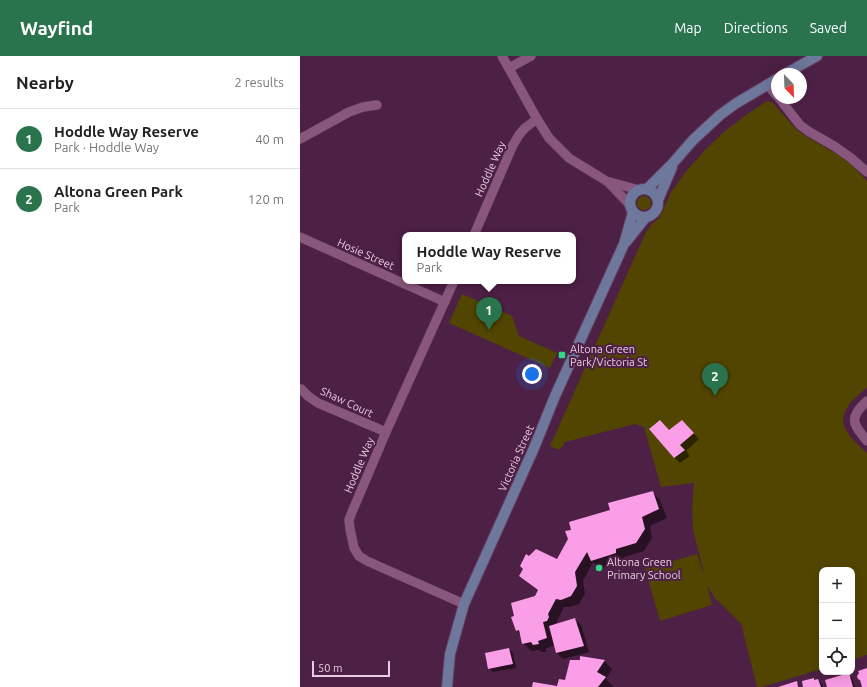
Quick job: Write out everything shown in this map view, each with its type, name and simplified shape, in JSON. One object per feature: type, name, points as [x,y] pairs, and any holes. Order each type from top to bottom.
[{"type":"street","points":[[502,56],[549,138],[569,158],[608,182],[639,216],[646,217],[656,211],[658,200],[673,163]]},
{"type":"street","points":[[509,68],[531,56]]},
{"type":"street","points":[[796,68],[817,56]]},
{"type":"street","points":[[632,208],[630,200],[635,192],[643,190],[673,163],[693,140],[720,115],[771,82]]},
{"type":"street","points":[[767,84],[771,89]]},
{"type":"street","points":[[784,104],[800,125],[846,154],[867,172]]},
{"type":"street","points":[[790,104],[795,117]]},
{"type":"street","points":[[300,139],[349,112],[363,107],[377,105]]},
{"type":"street","name":"Hoddle Way","points":[[475,232],[513,145],[525,128],[537,119]]},
{"type":"street","points":[[608,182],[654,193],[658,200]]},
{"type":"street","name":"Victoria Street","points":[[447,687],[450,654],[464,604],[534,448],[554,396],[624,244],[632,208]]},
{"type":"street","name":"Victoria Street","points":[[624,244],[646,217]]},
{"type":"street","name":"Hosie Street","points":[[300,237],[402,283]]},
{"type":"street","name":"Hosie Street","points":[[404,284],[444,302]]},
{"type":"street","name":"Hoddle Way","points":[[453,284],[386,432],[349,520],[354,548],[359,556],[367,561],[464,604]]},
{"type":"street","name":"Shaw Court","points":[[301,388],[308,396],[318,403],[386,432]]},
{"type":"street","points":[[867,401],[857,411],[855,416],[855,423],[859,432],[867,441]]},
{"type":"shaded area","points":[[767,101],[771,102],[771,104],[774,104],[796,129],[840,156],[852,165],[867,181],[867,387],[849,405],[843,421],[848,433],[867,453],[867,655],[855,659],[855,567],[819,567],[819,670],[762,687],[757,687],[741,624],[714,597],[707,585],[712,605],[660,621],[645,569],[697,554],[705,578],[693,529],[692,507],[694,483],[661,487],[644,427],[635,424],[565,442],[561,449],[556,449],[550,446],[646,232],[659,218],[671,192],[687,170],[725,131]]},
{"type":"shaded area","points":[[641,196],[647,196],[651,200],[651,206],[647,210],[641,210],[637,206],[637,200]]},
{"type":"shaded area","points":[[462,294],[512,316],[519,336],[557,353],[550,368],[449,323]]},
{"type":"building","points":[[660,420],[669,430],[682,420],[694,433],[680,445],[685,450],[674,458],[649,429]]},
{"type":"building","points":[[653,491],[659,509],[642,517],[645,529],[636,543],[616,549],[616,553],[591,561],[587,552],[575,572],[577,586],[571,596],[561,600],[556,599],[548,614],[549,617],[547,621],[543,622],[547,638],[538,641],[539,644],[533,645],[531,642],[522,644],[519,630],[516,631],[511,617],[514,616],[511,603],[535,596],[538,590],[519,576],[523,569],[520,566],[526,554],[529,556],[536,549],[557,559],[568,539],[565,531],[571,530],[569,522],[610,510],[608,503]]},
{"type":"building","points":[[575,618],[584,646],[556,653],[549,626]]},
{"type":"building","points":[[509,648],[513,664],[488,669],[485,653]]},
{"type":"building","points":[[580,656],[605,660],[597,672],[606,677],[598,687],[532,687],[533,682],[557,686],[559,679],[565,680],[570,660],[580,660]]},
{"type":"building","points":[[867,668],[867,687],[862,687],[857,676],[859,673],[858,671]]},
{"type":"building","points":[[842,675],[850,675],[853,687],[827,687],[825,680]]},
{"type":"building","points":[[814,678],[814,680],[818,679],[821,687],[803,687],[802,681]]},
{"type":"building","points":[[797,681],[798,687],[778,687]]},
{"type":"place","name":"Hoddle Way Reserve","points":[[489,330]]},
{"type":"place","name":"Altona Green Park/Victoria St","points":[[562,355]]},
{"type":"place","name":"Altona Green Park","points":[[715,396]]},
{"type":"place","name":"Altona Green Primary School","points":[[599,568]]}]
